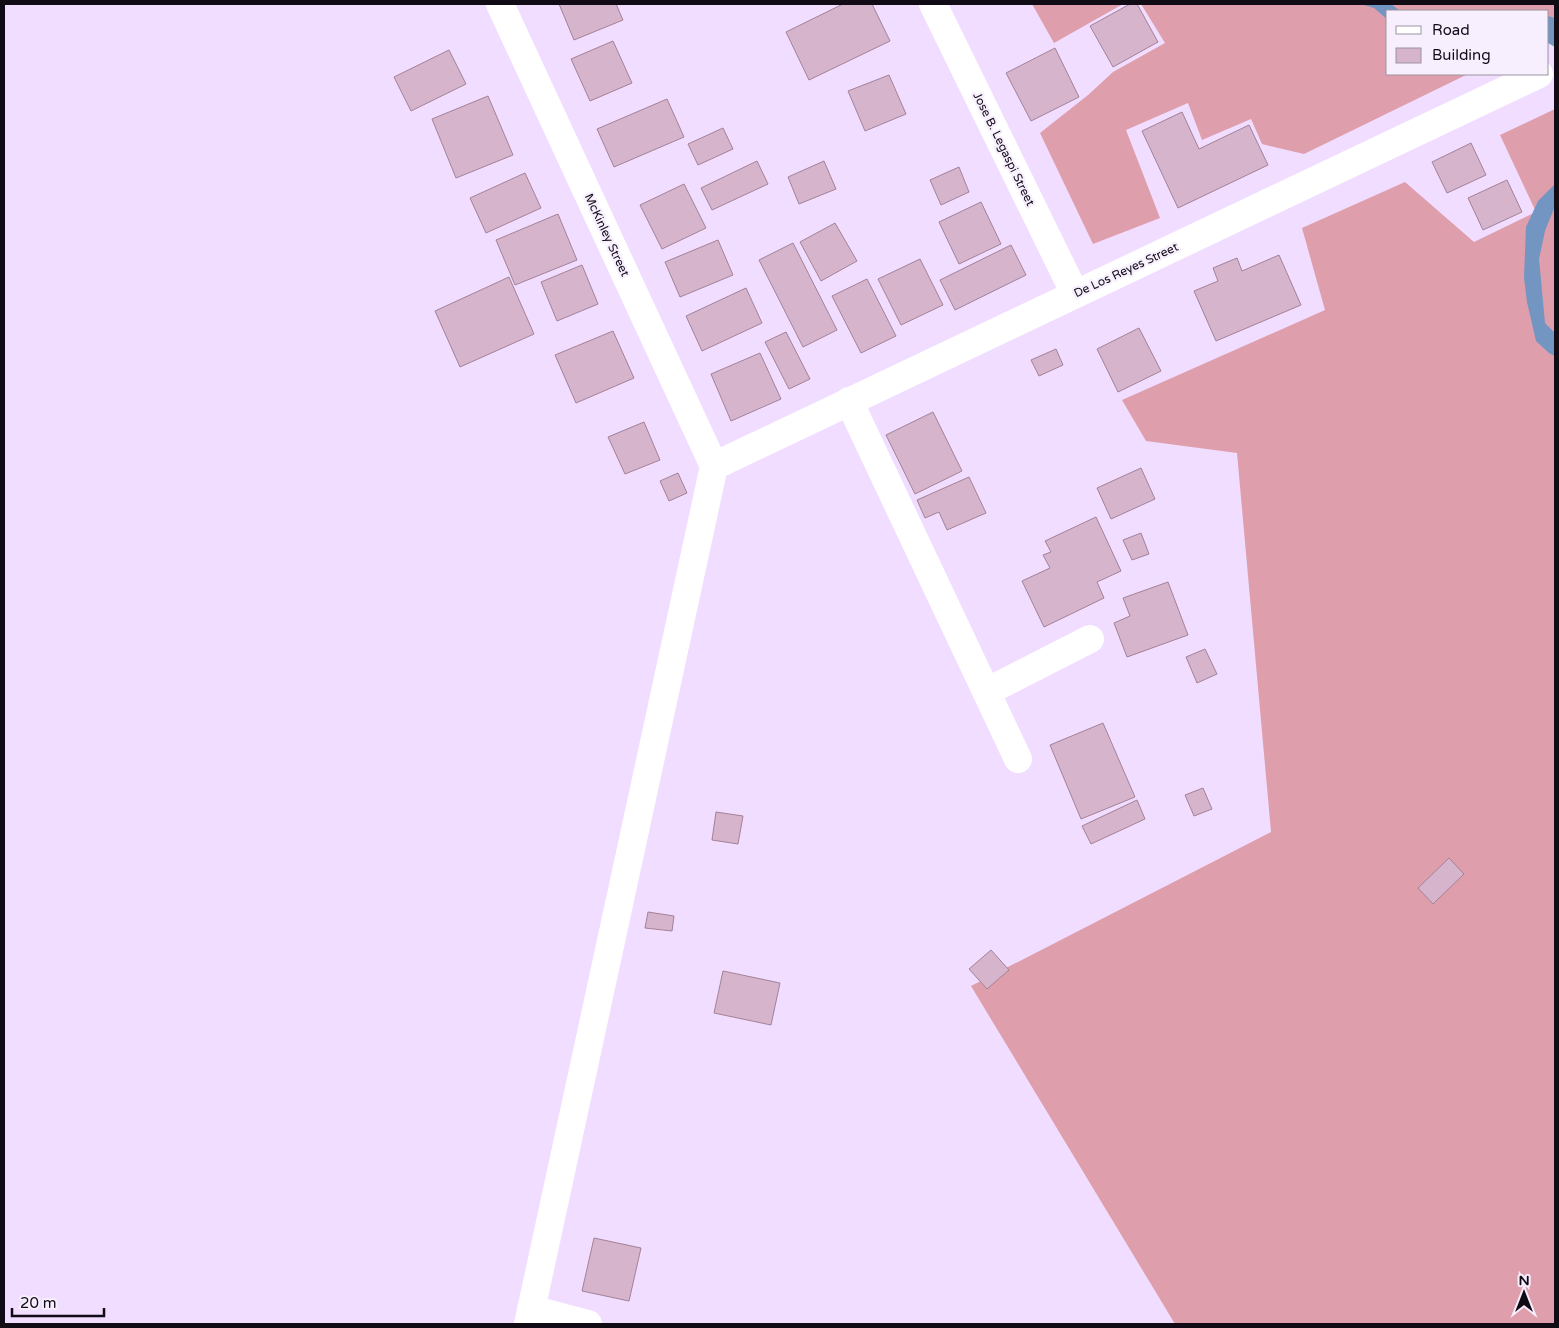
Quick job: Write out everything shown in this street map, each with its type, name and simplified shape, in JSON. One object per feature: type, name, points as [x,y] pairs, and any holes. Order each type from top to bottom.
[{"type":"street","name":"McKinley Street","points":[[500,4],[714,466]]},
{"type":"street","name":"Jose B. Legaspi Street","points":[[933,4],[1075,294]]},
{"type":"street","name":"De Los Reyes Street","points":[[714,466],[1537,75]]},
{"type":"street","points":[[850,401],[1018,759]]},
{"type":"street","points":[[588,1324],[530,1317],[714,466]]},
{"type":"street","points":[[986,692],[1090,639]]},
{"type":"shaded area","points":[[1032,4],[1123,4],[1054,43]]},
{"type":"shaded area","points":[[1141,4],[1555,4],[1555,31],[1549,34],[1549,10],[1386,10],[1386,75],[1466,75],[1304,154],[1262,144],[1251,119],[1202,140],[1188,103],[1126,130],[1160,218],[1093,244],[1040,133],[1088,95],[1113,72],[1165,43]]},
{"type":"shaded area","points":[[1555,109],[1555,1324],[1175,1324],[971,986],[1271,832],[1237,453],[1146,441],[1122,400],[1325,310],[1302,228],[1405,182],[1474,242],[1536,212],[1500,135]]},
{"type":"water","points":[[1361,4],[1391,4],[1399,10],[1386,10],[1386,18],[1374,8]]},
{"type":"water","points":[[1549,16],[1555,18],[1555,47],[1549,44]]},
{"type":"water","points":[[1555,184],[1555,206],[1545,231],[1539,259],[1545,323],[1555,333],[1555,356],[1536,341],[1527,302],[1524,278],[1526,227],[1538,201]]},
{"type":"building","points":[[559,4],[616,4],[623,20],[574,40]]},
{"type":"building","points":[[843,4],[872,4],[890,41],[809,80],[786,32]]},
{"type":"building","points":[[1130,4],[1137,4],[1158,42],[1113,67],[1090,26]]},
{"type":"building","points":[[613,41],[632,83],[590,101],[571,59]]},
{"type":"building","points":[[1055,48],[1079,97],[1031,121],[1006,73]]},
{"type":"building","points":[[449,50],[466,84],[411,111],[394,77]]},
{"type":"building","points":[[889,75],[906,114],[865,131],[848,91]]},
{"type":"building","points":[[488,96],[513,155],[456,178],[432,119]]},
{"type":"building","points":[[667,99],[684,137],[614,167],[597,129]]},
{"type":"building","points":[[1182,112],[1199,149],[1249,125],[1268,165],[1178,208],[1142,131]]},
{"type":"building","points":[[723,128],[733,149],[698,165],[688,144]]},
{"type":"building","points":[[1471,143],[1486,175],[1447,193],[1432,162]]},
{"type":"building","points":[[757,161],[768,184],[712,210],[701,188]]},
{"type":"building","points":[[824,161],[836,189],[799,204],[788,177]]},
{"type":"building","points":[[959,167],[969,192],[941,205],[930,180]]},
{"type":"building","points":[[525,173],[541,208],[486,233],[470,198]]},
{"type":"building","points":[[1507,180],[1522,212],[1483,230],[1468,198]]},
{"type":"building","points":[[684,184],[706,228],[662,249],[640,205]]},
{"type":"building","points":[[981,202],[1001,244],[959,264],[939,222]]},
{"type":"building","points":[[558,214],[577,260],[515,285],[496,240]]},
{"type":"building","points":[[835,223],[857,261],[821,281],[800,242]]},
{"type":"building","points":[[718,240],[733,275],[680,297],[665,262]]},
{"type":"building","points":[[793,243],[837,330],[803,347],[759,260]]},
{"type":"building","points":[[1011,245],[1026,275],[955,310],[940,280]]},
{"type":"building","points":[[1279,255],[1301,305],[1216,341],[1194,291],[1218,281],[1213,268],[1237,258],[1242,271]]},
{"type":"building","points":[[920,259],[943,305],[901,325],[878,279]]},
{"type":"building","points":[[582,265],[598,304],[557,321],[541,282]]},
{"type":"building","points":[[509,277],[534,334],[460,367],[435,311]]},
{"type":"building","points":[[867,279],[896,336],[861,353],[832,296]]},
{"type":"building","points":[[746,288],[762,323],[702,351],[686,316]]},
{"type":"building","points":[[1139,328],[1161,371],[1118,392],[1097,349]]},
{"type":"building","points":[[613,331],[634,378],[576,403],[555,355]]},
{"type":"building","points":[[786,332],[810,379],[789,389],[765,342]]},
{"type":"building","points":[[1056,349],[1063,365],[1039,376],[1031,360]]},
{"type":"building","points":[[760,353],[781,399],[731,421],[711,374]]},
{"type":"building","points":[[933,412],[962,471],[915,494],[886,435]]},
{"type":"building","points":[[644,422],[660,460],[625,474],[608,437]]},
{"type":"building","points":[[1141,468],[1155,499],[1111,519],[1097,488]]},
{"type":"building","points":[[678,473],[687,493],[669,501],[660,481]]},
{"type":"building","points":[[969,477],[986,513],[947,530],[939,512],[925,518],[917,500]]},
{"type":"building","points":[[1096,517],[1121,571],[1097,582],[1104,598],[1044,627],[1022,581],[1050,568],[1043,555],[1051,552],[1045,541]]},
{"type":"building","points":[[1141,533],[1149,554],[1132,560],[1123,540]]},
{"type":"building","points":[[1168,582],[1188,635],[1127,657],[1114,623],[1130,616],[1123,598]]},
{"type":"building","points":[[1205,649],[1217,674],[1197,683],[1186,657]]},
{"type":"building","points":[[1103,723],[1135,797],[1081,819],[1050,745]]},
{"type":"building","points":[[1203,788],[1212,809],[1194,816],[1185,795]]},
{"type":"building","points":[[1137,800],[1145,819],[1091,844],[1082,826]]},
{"type":"building","points":[[716,812],[743,816],[738,844],[712,840]]},
{"type":"building","points":[[1449,858],[1464,874],[1433,904],[1418,888]]},
{"type":"building","points":[[648,912],[674,916],[672,931],[645,928]]},
{"type":"building","points":[[991,950],[1009,970],[987,989],[969,969]]},
{"type":"building","points":[[723,971],[780,983],[771,1025],[714,1013]]},
{"type":"building","points":[[594,1238],[641,1248],[629,1301],[582,1291]]}]
